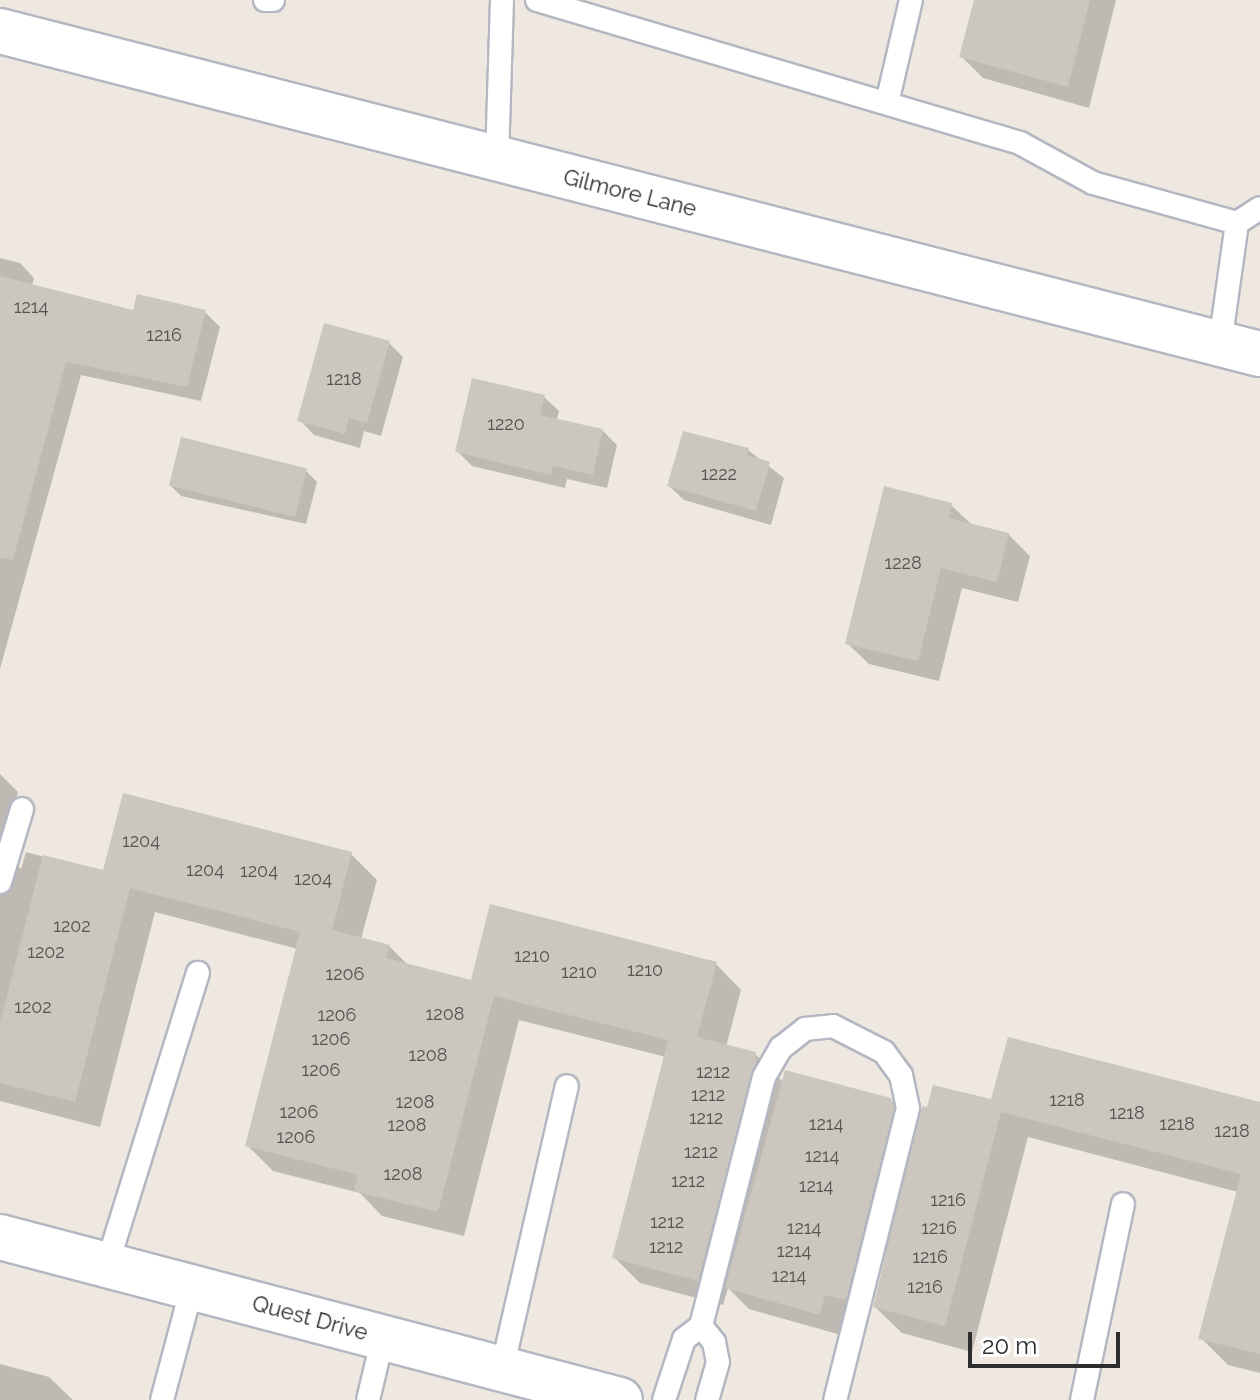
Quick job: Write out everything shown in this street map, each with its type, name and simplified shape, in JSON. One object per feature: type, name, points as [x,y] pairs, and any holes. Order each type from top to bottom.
[{"type":"street","name":"Gilmore Lane","points":[[0,31],[1240,349]]},
{"type":"street","name":"Quest Drive","points":[[0,1237],[604,1398]]},
{"type":"lane","points":[[265,0],[273,0]]},
{"type":"lane","points":[[497,159],[502,0]]},
{"type":"lane","points":[[887,103],[911,0]]},
{"type":"lane","points":[[551,2],[1020,143],[1093,183],[1237,223],[1260,208]]},
{"type":"lane","points":[[1237,223],[1240,349]]},
{"type":"lane","points":[[0,882],[22,809]]},
{"type":"lane","points":[[107,1265],[198,973]]},
{"type":"lane","points":[[664,1400],[684,1339],[701,1326],[764,1077],[781,1048],[805,1029],[833,1026],[859,1036],[884,1052],[901,1075],[908,1108],[835,1400]]},
{"type":"lane","points":[[502,1369],[567,1086]]},
{"type":"lane","points":[[1082,1400],[1123,1204]]},
{"type":"lane","points":[[162,1400],[192,1287]]},
{"type":"lane","points":[[701,1326],[714,1342],[718,1362],[707,1400]]},
{"type":"lane","points":[[368,1400],[383,1337]]},
{"type":"building","points":[[974,0],[1090,0],[1068,87],[959,57]]},
{"type":"building","points":[[0,276],[133,310],[137,294],[206,310],[187,387],[66,362],[13,560],[0,558]]},
{"type":"building","points":[[324,323],[390,341],[367,423],[349,418],[345,434],[297,421]]},
{"type":"building","points":[[472,378],[545,395],[540,415],[603,429],[593,475],[553,466],[551,475],[455,452]]},
{"type":"building","points":[[683,431],[749,448],[747,455],[770,462],[756,511],[667,486]]},
{"type":"building","points":[[181,437],[307,468],[295,517],[169,486]]},
{"type":"building","points":[[884,486],[952,503],[949,518],[1009,533],[997,582],[941,568],[918,661],[845,644]]},
{"type":"building","points":[[123,793],[352,852],[332,930],[390,945],[386,958],[471,980],[490,904],[717,962],[697,1037],[756,1052],[756,1062],[698,1281],[612,1258],[668,1040],[494,996],[438,1212],[354,1191],[358,1175],[245,1146],[300,932],[130,888],[75,1102],[0,1083],[0,1023],[43,855],[103,870]]},
{"type":"building","points":[[1008,1037],[1260,1102],[1260,1354],[1198,1339],[1241,1174],[1001,1112],[945,1326],[873,1307],[922,1106],[927,1107],[933,1085],[991,1099]]},
{"type":"building","points":[[785,1070],[891,1098],[894,1108],[846,1300],[825,1295],[820,1315],[725,1288]]}]
